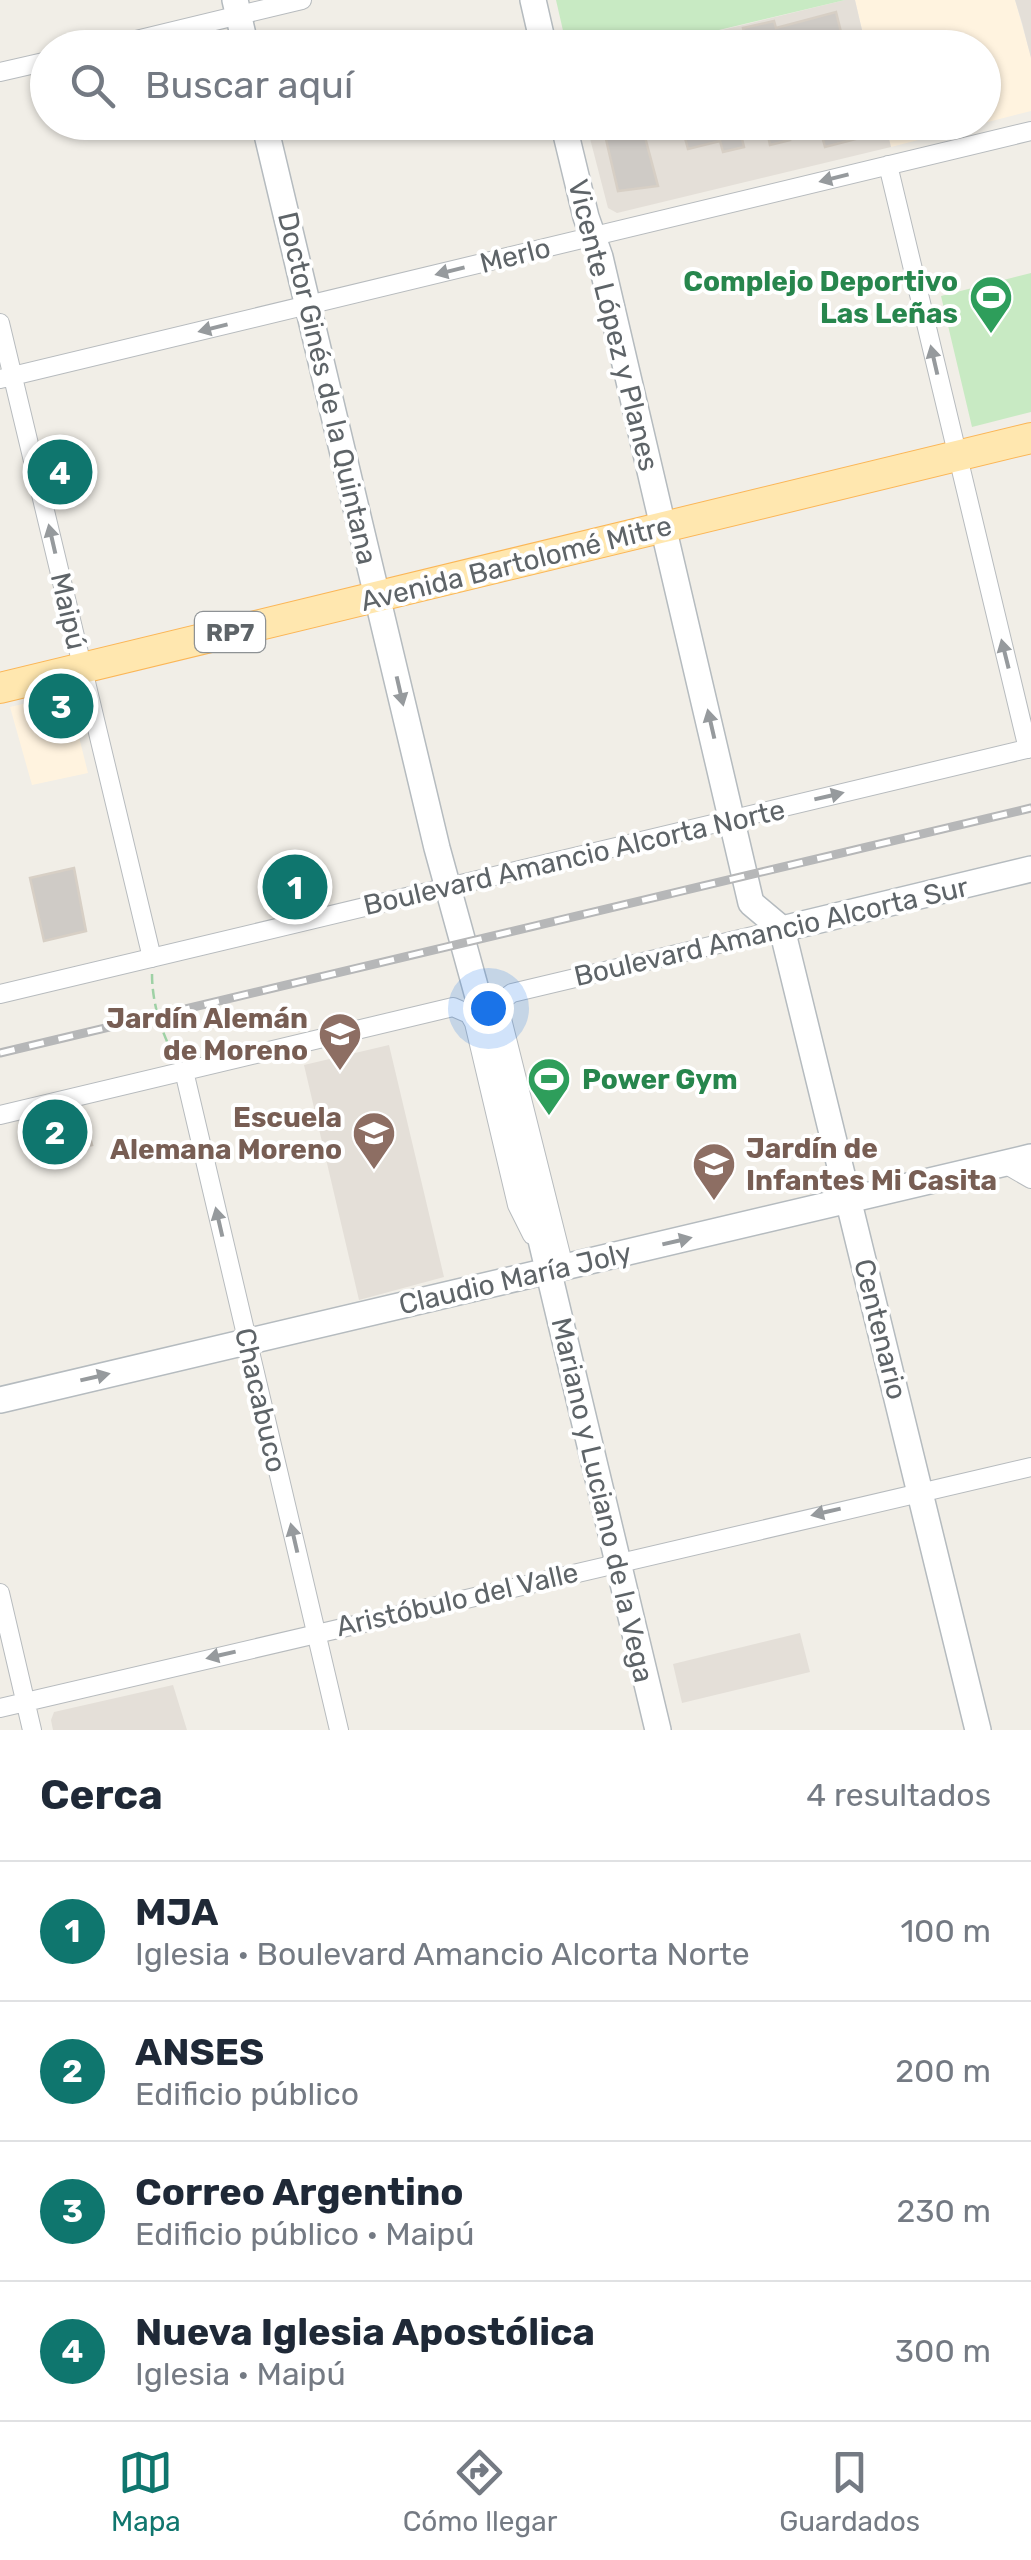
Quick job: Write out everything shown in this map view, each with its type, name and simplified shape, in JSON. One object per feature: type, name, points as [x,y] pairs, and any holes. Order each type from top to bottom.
[{"type":"main road","name":"Avenida Bartolomé Mitre","points":[[0,688],[1031,438]]},
{"type":"street","points":[[163,30],[237,8],[302,0]]},
{"type":"street","points":[[533,0],[540,30]]},
{"type":"street","points":[[0,72],[30,65]]},
{"type":"street","name":"Merlo","points":[[1001,137],[1031,130]]},
{"type":"street","name":"Doctor Ginés de la Quintana","points":[[268,140],[447,888],[479,1000]]},
{"type":"street","name":"Vicente López y Planes","points":[[568,140],[752,903]]},
{"type":"street","name":"Merlo","points":[[6,378],[990,140]]},
{"type":"street","points":[[888,165],[1030,748]]},
{"type":"street","name":"Maipú","points":[[0,322],[6,378],[83,668],[152,958]]},
{"type":"street","name":"Boulevard Amancio Alcorta Norte","points":[[0,994],[1030,748]]},
{"type":"street","name":"Boulevard Amancio Alcorta Sur","points":[[512,993],[1031,869]]},
{"type":"street","points":[[736,939],[752,903],[782,928]]},
{"type":"street","name":"Centenario","points":[[782,928],[978,1730]]},
{"type":"street","name":"Mariano y Luciano de la Vega","points":[[512,993],[504,999],[501,1016],[658,1730]]},
{"type":"street","name":"Mariano y Luciano de la Vega","points":[[479,1000],[556,1269]]},
{"type":"street","name":"Mariano y Luciano de la Vega","points":[[184,1071],[453,1007],[469,1014],[518,1206],[556,1269]]},
{"type":"street","points":[[0,1115],[184,1071]]},
{"type":"street","name":"Chacabuco","points":[[184,1071],[339,1730]]},
{"type":"street","name":"Claudio María Joly","points":[[0,1400],[1031,1157]]},
{"type":"street","points":[[1005,1164],[1031,1179]]},
{"type":"street","name":"Aristóbulo del Valle","points":[[0,1708],[1031,1466]]},
{"type":"street","points":[[0,1593],[32,1730]]},
{"type":"path","points":[[152,958],[152,992],[167,1044],[184,1071]]},
{"type":"shaded area","points":[[855,0],[1015,0],[1031,57],[1031,111],[1001,119],[1001,30],[862,30]]},
{"type":"shaded area","points":[[855,0],[862,30],[722,30]]},
{"type":"shaded area","points":[[1015,0],[1031,0],[1031,58],[1022,23]]},
{"type":"shaded area","points":[[590,140],[889,140],[891,147],[617,213],[608,208]]},
{"type":"shaded area","points":[[889,140],[918,140],[891,147]]},
{"type":"shaded area","points":[[68,693],[88,773],[32,785],[10,707]]},
{"type":"shaded area","name":"Escuela Alemana Moreno","points":[[389,1045],[444,1277],[359,1300],[304,1065]]},
{"type":"shaded area","points":[[800,1633],[810,1672],[682,1703],[673,1664]]},
{"type":"shaded area","points":[[173,1685],[187,1730],[53,1730],[54,1712]]},
{"type":"green space","points":[[556,0],[845,0],[719,30],[563,30]]},
{"type":"green space","name":"Complejo Deportivo Las Leñas","points":[[1031,273],[1031,412],[972,427],[941,296]]},
{"type":"building","points":[[836,12],[840,30],[743,28],[774,21],[776,28]]},
{"type":"building","points":[[606,140],[646,140],[658,186],[618,191]]},
{"type":"building","points":[[686,140],[742,140],[744,147],[723,152],[720,141],[688,149]]},
{"type":"building","points":[[823,140],[852,140],[825,147]]},
{"type":"building","points":[[74,868],[86,931],[44,941],[30,878]]},
{"type":"building","points":[[83,1112],[92,1145],[73,1149],[65,1116]]},
{"type":"railway","points":[[0,1053],[1031,808]]},
{"type":"place","name":"Complejo Deportivo Las Leñas","points":[[991,335]]},
{"type":"place","name":"Nueva Iglesia Apostólica","points":[[60,472]]},
{"type":"place","name":"Correo Argentino","points":[[61,706]]},
{"type":"place","name":"MJA","points":[[295,887]]},
{"type":"place","name":"Jardín Alemán de Moreno","points":[[340,1072]]},
{"type":"place","name":"Power Gym","points":[[549,1117]]},
{"type":"place","name":"ANSES","points":[[55,1132]]},
{"type":"place","name":"Escuela Alemana Moreno","points":[[374,1171]]},
{"type":"place","name":"Jardín de Infantes Mi Casita","points":[[714,1202]]}]
